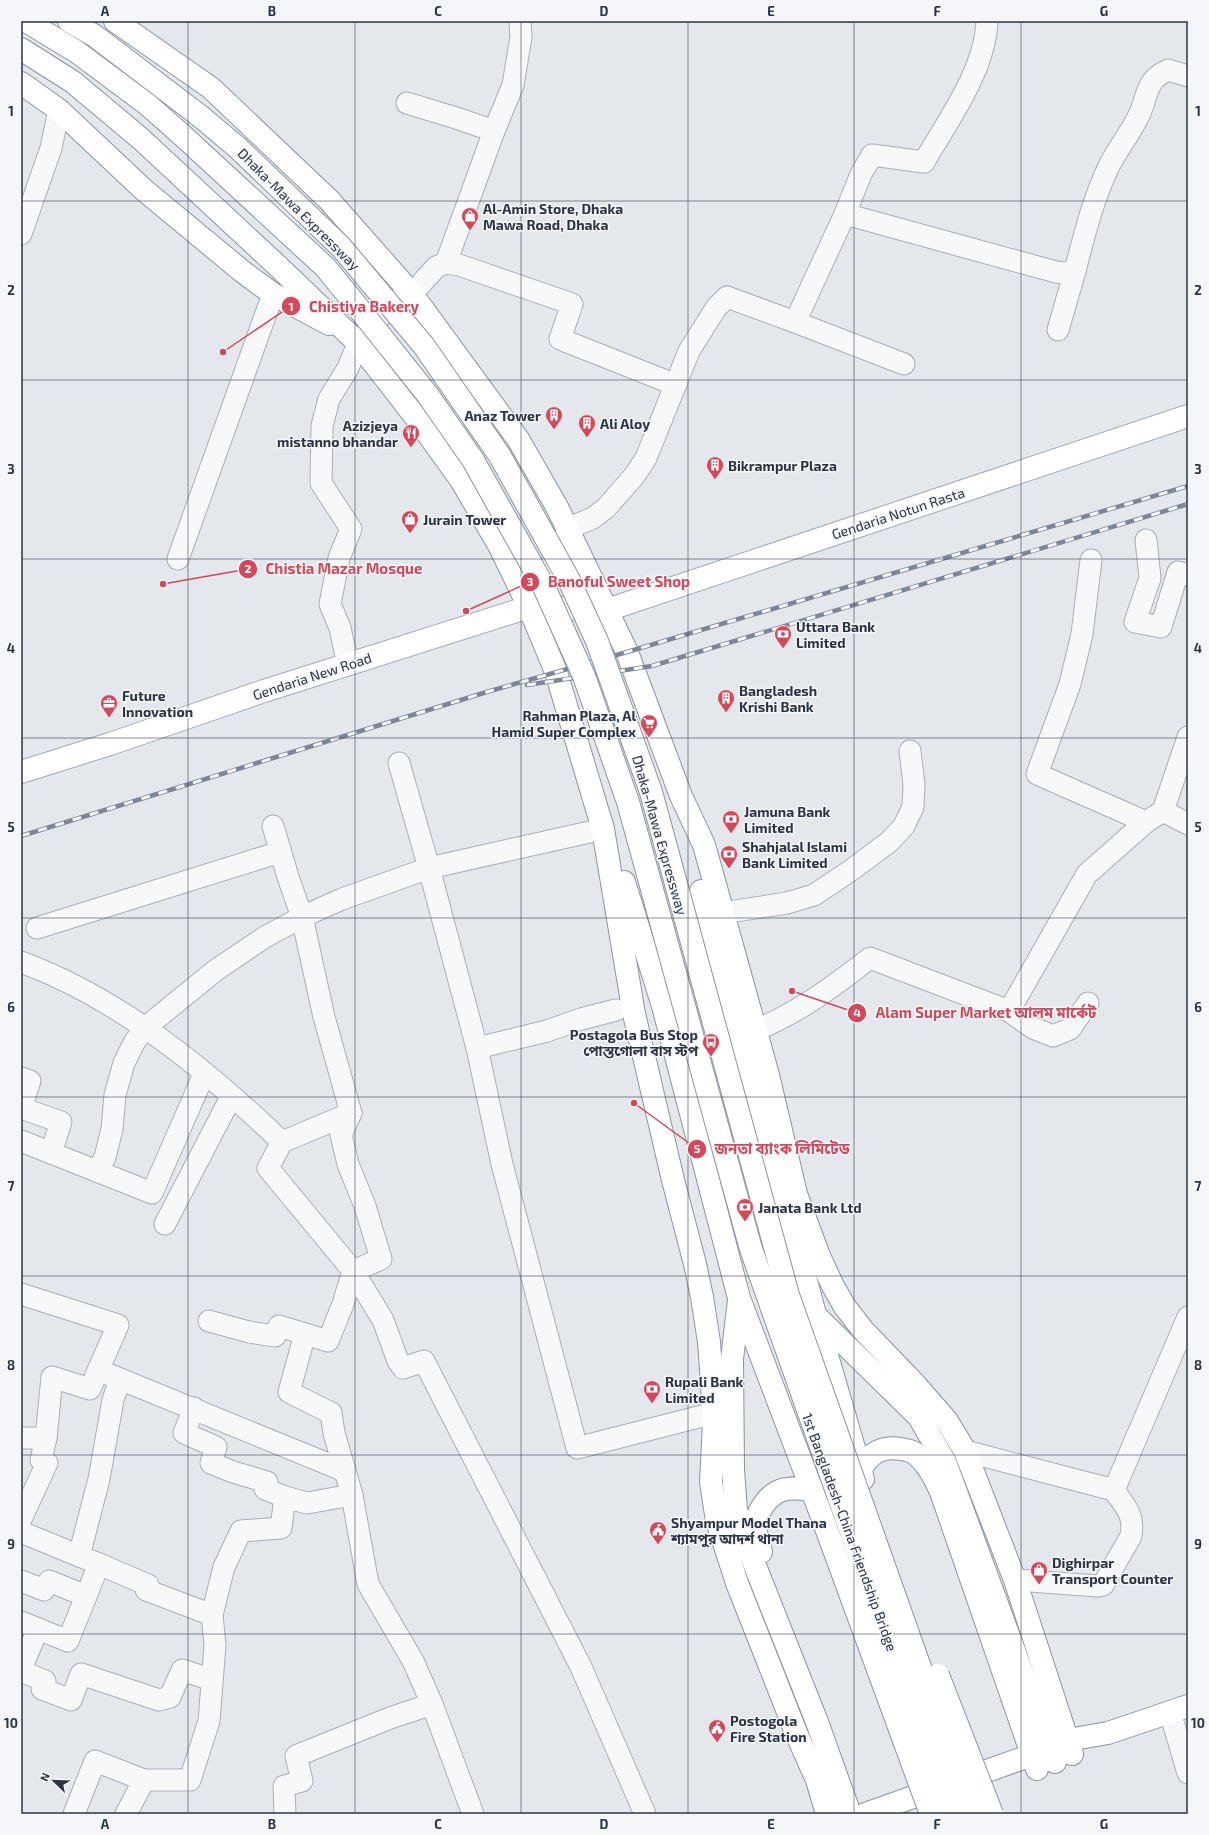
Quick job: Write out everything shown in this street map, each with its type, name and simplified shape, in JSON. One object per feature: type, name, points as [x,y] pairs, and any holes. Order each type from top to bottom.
[{"type":"main road","name":"Dhaka-Mawa Expressway","points":[[26,21],[77,52],[148,105],[314,257],[352,300],[427,394],[473,460],[544,587],[584,676],[628,802],[751,1249]]},
{"type":"main road","name":"Dhaka-Mawa Expressway","points":[[70,21],[95,36],[200,116],[238,148],[340,247],[424,346],[500,456],[568,578],[597,641],[651,792],[788,1296]]},
{"type":"main road","points":[[115,21],[211,88],[329,200],[412,294],[518,440],[569,528],[627,652],[681,796],[704,845],[756,1030],[796,1194],[819,1256],[845,1307],[863,1330],[913,1382],[947,1421],[965,1451],[1015,1580],[1052,1755]]},
{"type":"main road","points":[[21,49],[73,82],[141,139],[282,270],[352,338],[417,419],[461,480],[500,547],[529,607],[556,672],[605,838],[634,1014],[702,1297],[709,1342],[714,1413],[712,1482],[717,1521],[737,1583],[797,1735],[817,1780],[827,1814]]},
{"type":"main road","points":[[21,83],[59,110],[144,190],[238,268],[273,294],[352,338]]},
{"type":"main road","name":"Gendaria Notun Rasta","points":[[607,610],[1188,416]]},
{"type":"main road","name":"Gendaria New Road","points":[[21,772],[110,744],[264,691],[529,607],[607,610]]},
{"type":"main road","points":[[681,796],[683,814],[709,924],[860,1480],[992,1814]]},
{"type":"main road","points":[[605,838],[620,867],[663,1006],[739,1298],[815,1498],[931,1814]]},
{"type":"main road","points":[[751,1249],[739,1298],[732,1359],[736,1510],[750,1553],[817,1722],[850,1814]]},
{"type":"main road","name":"1st Bangladesh-China Friendship Bridge","points":[[751,1249],[950,1814]]},
{"type":"main road","points":[[788,1296],[815,1314],[919,1417],[937,1446],[959,1498],[1052,1755]]},
{"type":"main road","name":"1st Bangladesh-China Friendship Bridge","points":[[788,1296],[860,1480],[972,1814]]},
{"type":"main road","points":[[860,1480],[867,1458],[878,1450],[895,1448],[909,1450],[917,1454],[932,1473],[1052,1755]]},
{"type":"main road","points":[[837,1496],[815,1498],[790,1489],[776,1492],[765,1503],[759,1513],[756,1524],[757,1541],[863,1814],[1052,1755]]},
{"type":"main road","points":[[906,1814],[1108,1733],[1179,1709]]},
{"type":"street","points":[[446,263],[494,131],[513,85],[521,37],[520,21]]},
{"type":"street","points":[[795,322],[845,214],[861,174],[872,155],[924,162],[976,70],[986,38],[987,21]]},
{"type":"street","points":[[1058,330],[1088,223],[1108,167],[1138,118],[1151,82],[1160,74],[1168,70],[1188,76]]},
{"type":"street","points":[[406,103],[494,131]]},
{"type":"street","points":[[21,234],[50,148],[59,110]]},
{"type":"street","points":[[845,214],[1056,272],[1064,273],[1074,271]]},
{"type":"street","points":[[348,665],[340,628],[330,604],[339,558],[351,530],[321,483],[322,426],[329,399],[348,368],[352,338],[392,302],[412,294],[436,267],[446,263],[459,265],[572,304],[560,339],[676,385]]},
{"type":"street","points":[[178,559],[273,294]]},
{"type":"street","points":[[529,607],[569,528],[593,518],[606,508],[635,475],[646,458],[689,351],[716,308],[727,297],[904,364]]},
{"type":"street","points":[[1146,540],[1150,578],[1134,622],[1161,627],[1178,572],[1188,575]]},
{"type":"street","points":[[1091,560],[1082,634],[1070,684],[1037,774],[1155,817],[1188,824]]},
{"type":"street","points":[[1009,1011],[1087,874],[1155,817],[1188,737]]},
{"type":"street","points":[[722,912],[787,903],[814,895],[889,842],[904,826],[913,807],[914,784],[910,751]]},
{"type":"street","points":[[399,764],[429,868],[476,1048],[502,1164],[577,1448],[714,1413]]},
{"type":"street","points":[[210,1322],[248,1332],[274,1336],[279,1326],[328,1341],[343,1304],[353,1271],[381,1259],[365,1206],[348,1164],[341,1135],[351,1113],[324,1017],[302,916],[280,852],[273,826]]},
{"type":"street","points":[[98,1172],[112,1129],[115,1095],[124,1063],[135,1041],[146,1027],[216,970],[265,937],[302,916],[342,899],[429,868],[605,838]]},
{"type":"street","points":[[37,928],[280,852]]},
{"type":"street","points":[[756,1030],[776,1022],[828,991],[870,958],[1009,1011],[1033,1028],[1053,1036],[1070,1029],[1088,1003]]},
{"type":"street","points":[[21,962],[53,974],[146,1027],[204,1074],[282,1142]]},
{"type":"street","points":[[476,1048],[547,1031],[581,1019],[616,1010]]},
{"type":"street","points":[[21,1141],[152,1193],[204,1074]]},
{"type":"street","points":[[21,1078],[30,1082],[21,1108],[61,1122],[51,1153]]},
{"type":"street","points":[[165,1224],[231,1097]]},
{"type":"street","points":[[351,1113],[282,1142],[268,1168],[353,1271],[383,1320],[398,1361],[403,1368],[424,1361],[581,1667],[645,1814]]},
{"type":"street","points":[[21,1294],[118,1325],[90,1389],[52,1377],[46,1438],[41,1460],[47,1463],[21,1519]]},
{"type":"street","points":[[1114,1490],[1188,1317]]},
{"type":"street","points":[[305,1334],[288,1392],[331,1413],[334,1433],[352,1496],[368,1584],[413,1661],[432,1704],[474,1814]]},
{"type":"street","points":[[98,1370],[345,1471]]},
{"type":"street","points":[[79,1556],[99,1479],[113,1400],[120,1379]]},
{"type":"street","points":[[194,1408],[184,1434],[216,1447],[211,1463],[233,1472],[267,1482],[265,1489],[285,1497],[307,1503],[352,1496]]},
{"type":"street","points":[[21,1438],[46,1438]]},
{"type":"street","points":[[965,1451],[1114,1490],[1132,1517],[1131,1536],[1103,1584],[1098,1586],[1015,1580]]},
{"type":"street","points":[[74,1814],[95,1761],[144,1780],[190,1780],[209,1721],[215,1645],[212,1615],[224,1567],[241,1531],[281,1528],[285,1497]]},
{"type":"street","points":[[21,1532],[148,1585],[146,1590],[212,1615]]},
{"type":"street","points":[[99,1564],[68,1640],[29,1625],[21,1670],[45,1681],[42,1689],[71,1700],[82,1674],[159,1700],[170,1697],[182,1670],[212,1680]]},
{"type":"street","points":[[21,1581],[44,1590],[49,1581],[86,1596]]},
{"type":"street","points":[[285,1814],[284,1786],[302,1781],[296,1756],[390,1718],[432,1704]]},
{"type":"street","points":[[1179,1709],[1188,1773]]},
{"type":"street","points":[[126,1814],[144,1780]]},
{"type":"railway","points":[[21,836],[490,691],[1188,486]]},
{"type":"railway","points":[[527,685],[652,666],[1188,504]]},
{"type":"place","name":"Al-Amin Store, Dhaka Mawa Road, Dhaka","points":[[470,231]]},
{"type":"place","name":"Chistiya Bakery","points":[[223,352]]},
{"type":"place","name":"Anaz Tower","points":[[554,430]]},
{"type":"place","name":"Ali Aloy","points":[[587,438]]},
{"type":"place","name":"Azizjeya mistanno bhandar","points":[[411,448]]},
{"type":"place","name":"Bikrampur Plaza","points":[[715,480]]},
{"type":"place","name":"Jurain Tower","points":[[410,534]]},
{"type":"place","name":"Chistia Mazar Mosque","points":[[163,584]]},
{"type":"place","name":"Banoful Sweet Shop","points":[[466,611]]},
{"type":"place","name":"Uttara Bank Limited","points":[[783,649]]},
{"type":"place","name":"Bangladesh Krishi Bank","points":[[726,713]]},
{"type":"place","name":"Future Innovation","points":[[109,718]]},
{"type":"place","name":"Rahman Plaza, Al Hamid Super Complex","points":[[649,738]]},
{"type":"place","name":"Jamuna Bank Limited","points":[[731,834]]},
{"type":"place","name":"Shahjalal Islami Bank Limited","points":[[729,869]]},
{"type":"place","name":"Alam Super Market আলম মার্কেট","points":[[792,991]]},
{"type":"place","name":"Postagola Bus Stop পোস্তগোলা বাস স্টপ","points":[[711,1057]]},
{"type":"place","name":"জনতা ব্যাংক লিমিটেড","points":[[634,1103]]},
{"type":"place","name":"Janata Bank Ltd","points":[[745,1222]]},
{"type":"place","name":"Rupali Bank Limited","points":[[652,1404]]},
{"type":"place","name":"Shyampur Model Thana শ্যামপুর আদর্শ থানা","points":[[658,1545]]},
{"type":"place","name":"Dighirpar Transport Counter","points":[[1039,1585]]},
{"type":"place","name":"Postogola Fire Station","points":[[717,1743]]}]
